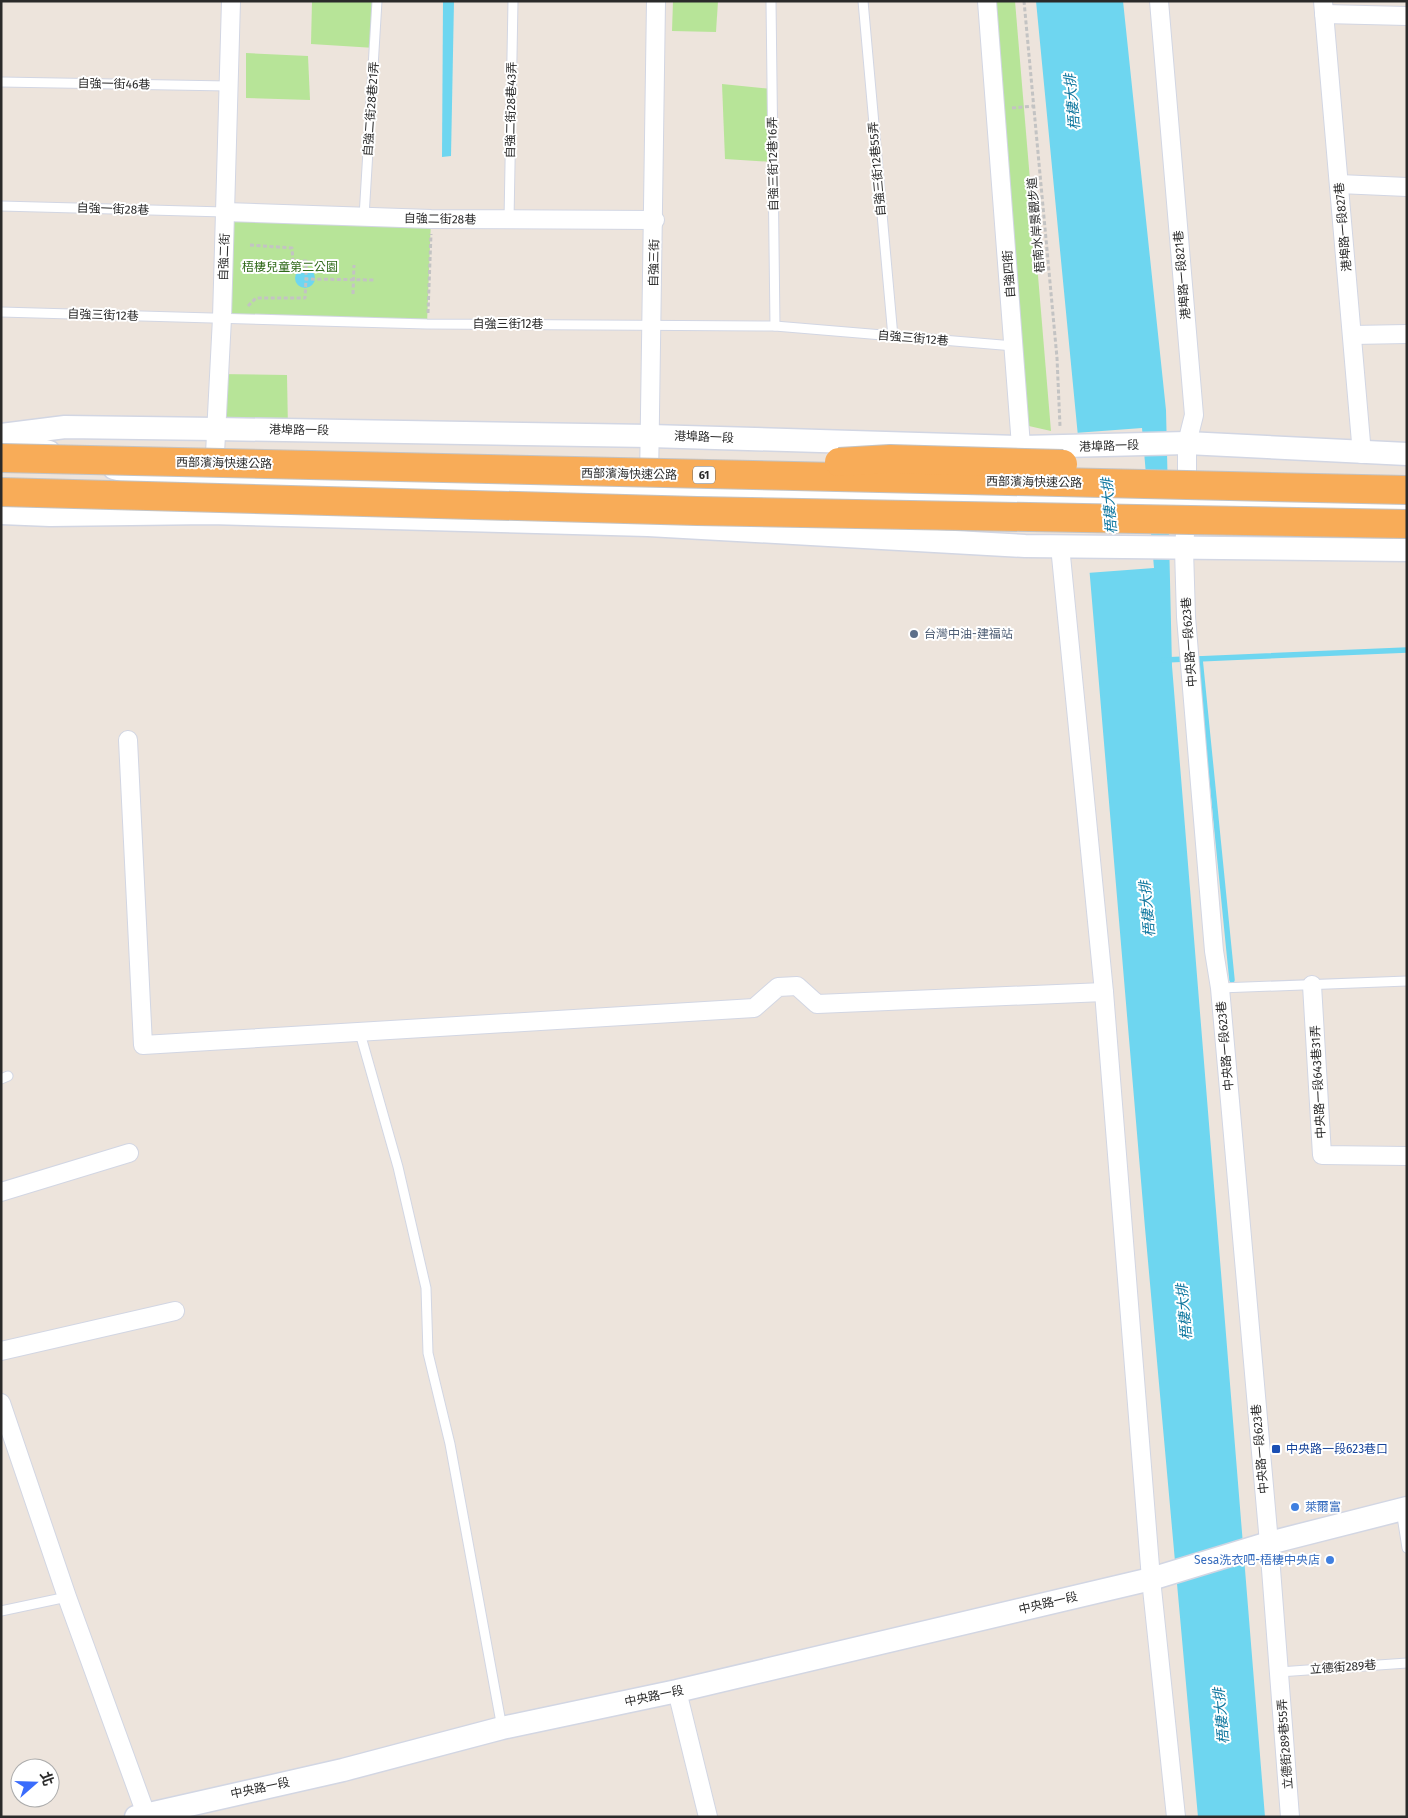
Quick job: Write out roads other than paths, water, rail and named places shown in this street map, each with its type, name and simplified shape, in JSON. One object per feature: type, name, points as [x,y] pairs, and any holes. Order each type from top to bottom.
[{"type":"highway","name":"西部濱海快速公路","points":[[1,458],[1407,490]]},
{"type":"highway","points":[[692,475],[749,466],[890,459],[1407,473]]},
{"type":"highway","points":[[1,492],[697,511],[1407,524]]},
{"type":"highway","points":[[697,511],[744,522],[799,525],[1407,538]]},
{"type":"street","name":"自強二街","points":[[210,513],[214,479],[216,429],[229,319],[225,212],[231,1]]},
{"type":"street","name":"自強三街","points":[[648,525],[655,220],[656,1]]},
{"type":"street","name":"自強四街","points":[[987,1],[1022,447],[1025,546]]},
{"type":"street","name":"港埠路一段821巷","points":[[1159,1],[1194,415],[1186,443],[1187,504],[1184,549]]},
{"type":"street","points":[[1324,8],[1407,16]]},
{"type":"street","name":"港埠路一段827巷","points":[[1324,8],[1362,454]]},
{"type":"street","points":[[1339,184],[1407,187]]},
{"type":"street","name":"自強二街28巷","points":[[225,212],[431,219],[655,220]]},
{"type":"street","points":[[1352,335],[1407,334]]},
{"type":"street","name":"港埠路一段","points":[[1,435],[65,427],[216,429],[650,436],[1022,447],[1186,443],[1362,454],[1407,454]]},
{"type":"street","points":[[1,440],[151,477],[649,492],[1407,508]]},
{"type":"street","points":[[1,511],[151,477]]},
{"type":"street","points":[[1,511],[50,515],[210,513],[648,525],[1025,546],[1407,550]]},
{"type":"street","points":[[1060,546],[1161,1576],[1176,1817]]},
{"type":"street","name":"中央路一段623巷","points":[[1184,549],[1186,617],[1214,951],[1220,988],[1260,1546],[1279,1672]]},
{"type":"street","points":[[128,740],[143,1045],[754,1008],[778,987],[797,986],[818,1004],[1104,992]]},
{"type":"street","name":"中央路一段643巷31弄","points":[[1312,985],[1322,1154],[1407,1156]]},
{"type":"street","points":[[1,1192],[129,1153]]},
{"type":"street","points":[[1,1351],[175,1311]]},
{"type":"street","points":[[1,1403],[143,1816]]},
{"type":"street","points":[[1260,1546],[1404,1509]]},
{"type":"street","name":"中央路一段","points":[[143,1816],[343,1770],[502,1728],[677,1691],[1161,1576],[1260,1546]]},
{"type":"street","name":"立德街289巷55弄","points":[[1279,1672],[1290,1817]]},
{"type":"street","points":[[677,1691],[708,1817]]},
{"type":"lane","name":"自強二街28巷21弄","points":[[364,217],[377,1]]},
{"type":"lane","name":"自強二街28巷43弄","points":[[509,220],[513,1]]},
{"type":"lane","name":"自強三街12巷16弄","points":[[771,1],[775,326]]},
{"type":"lane","name":"自強三街12巷55弄","points":[[863,1],[893,337]]},
{"type":"lane","name":"自強一街46巷","points":[[1,82],[228,86]]},
{"type":"lane","name":"自強一街28巷","points":[[1,206],[225,212]]},
{"type":"lane","name":"自強三街12巷","points":[[1,312],[427,324],[775,326],[1014,346]]},
{"type":"lane","points":[[1220,988],[1407,980]]},
{"type":"lane","points":[[360,1033],[398,1167],[426,1288],[428,1353],[450,1444],[502,1728]]},
{"type":"lane","points":[[1404,1509],[1407,1548]]},
{"type":"lane","points":[[1,1611],[67,1597]]},
{"type":"lane","name":"立德街289巷","points":[[1279,1672],[1407,1663]]},
{"type":"water","points":[[443,1],[454,1],[451,156],[442,157]]},
{"type":"water","name":"梧棲大排","points":[[1036,1],[1123,1],[1166,410],[1172,666],[1265,1817],[1198,1817],[1145,1228],[1079,447]]},
{"type":"water","points":[[305,268],[312,271],[315,278],[312,285],[305,288],[298,285],[295,278],[298,271]]},
{"type":"waterway","points":[[1197,659],[1407,650]]},
{"type":"waterway","points":[[1164,660],[1187,659]]},
{"type":"waterway","points":[[1200,659],[1232,980]]},
{"type":"place","name":"台灣中油-建福站","points":[[914,634]]},
{"type":"place","name":"中央路一段623巷口","points":[[1276,1449]]},
{"type":"place","name":"萊爾富","points":[[1295,1507]]},
{"type":"place","name":"Sesa洗衣吧-梧棲中央店","points":[[1330,1560]]},
{"type":"park label","name":"梧棲兒童第二公園","points":[[290,267]]}]
